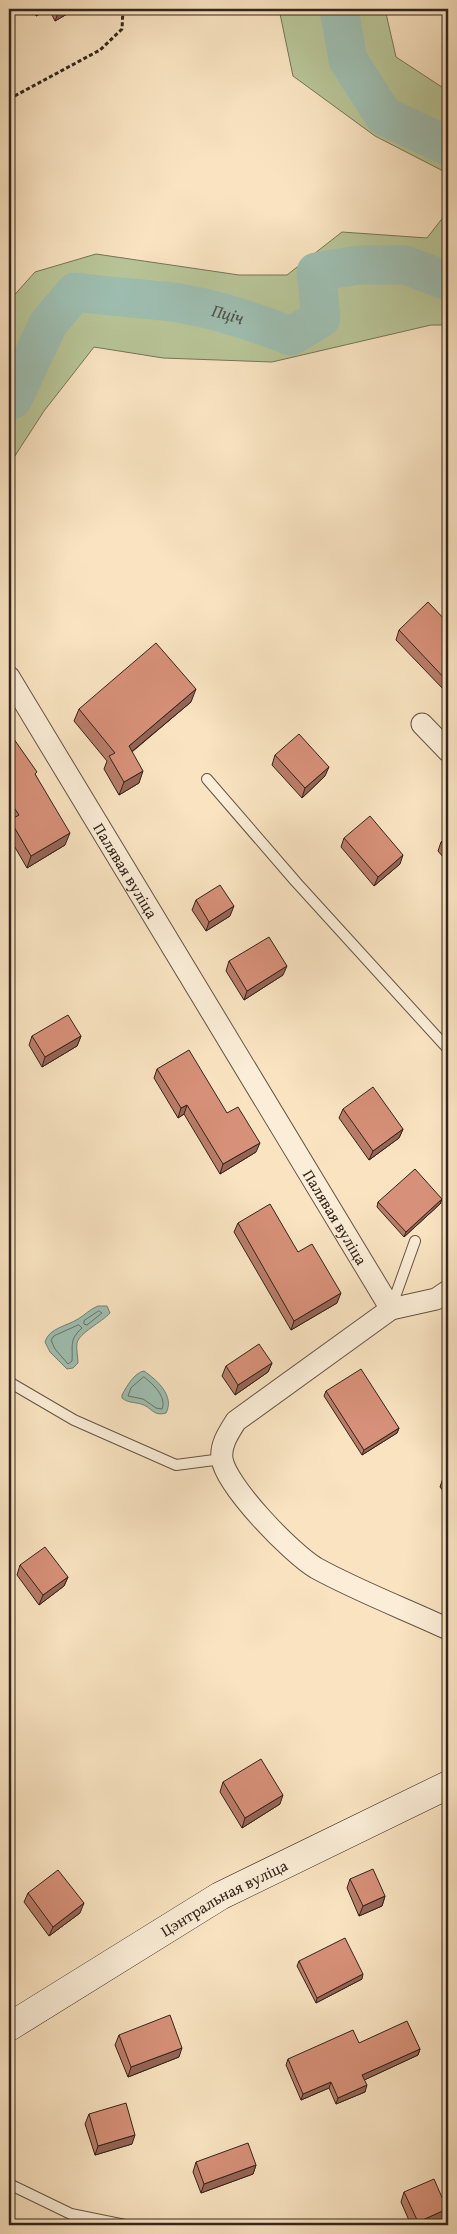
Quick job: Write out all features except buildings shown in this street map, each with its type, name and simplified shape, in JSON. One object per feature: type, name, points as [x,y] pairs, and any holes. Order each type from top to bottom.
[{"type":"main road","name":"Цэнтральная вуліца","points":[[9,2027],[220,1896],[448,1785]]},
{"type":"street","name":"Палявая вуліца","points":[[9,677],[391,1309]]},
{"type":"street","points":[[422,724],[448,751]]},
{"type":"street","points":[[448,1291],[436,1299],[391,1309],[236,1421],[224,1440],[222,1459],[230,1479],[264,1522],[314,1567],[448,1629]]},
{"type":"lane","points":[[207,779],[296,882],[448,1049]]},
{"type":"lane","points":[[391,1309],[415,1241]]},
{"type":"lane","points":[[9,1382],[74,1420],[176,1465],[222,1459]]},
{"type":"lane","points":[[9,2184],[71,2214],[125,2225]]},
{"type":"path","points":[[9,100],[100,50],[122,29],[124,9]]},
{"type":"green space","points":[[279,9],[385,9],[396,57],[448,91],[448,187],[445,172],[375,136],[293,76]]},
{"type":"green space","points":[[448,211],[448,325],[431,325],[272,362],[163,358],[94,347],[44,411],[9,465],[9,301],[35,272],[96,254],[239,275],[287,275],[342,232],[427,238]]},
{"type":"water","points":[[98,1306],[107,1306],[110,1313],[82,1335],[77,1343],[78,1363],[73,1368],[67,1369],[50,1352],[45,1342],[47,1337],[54,1330],[78,1319]]},
{"type":"water","points":[[144,1371],[163,1389],[168,1401],[166,1413],[155,1413],[145,1405],[129,1402],[122,1398],[131,1380],[137,1374]]},
{"type":"waterway","name":"Пціч","points":[[339,9],[348,60],[384,116],[448,146]]},
{"type":"waterway","name":"Пціч","points":[[9,401],[13,399],[48,324],[75,292],[197,306],[244,319],[291,336],[321,318],[316,272],[358,265],[405,265],[448,281]]}]
